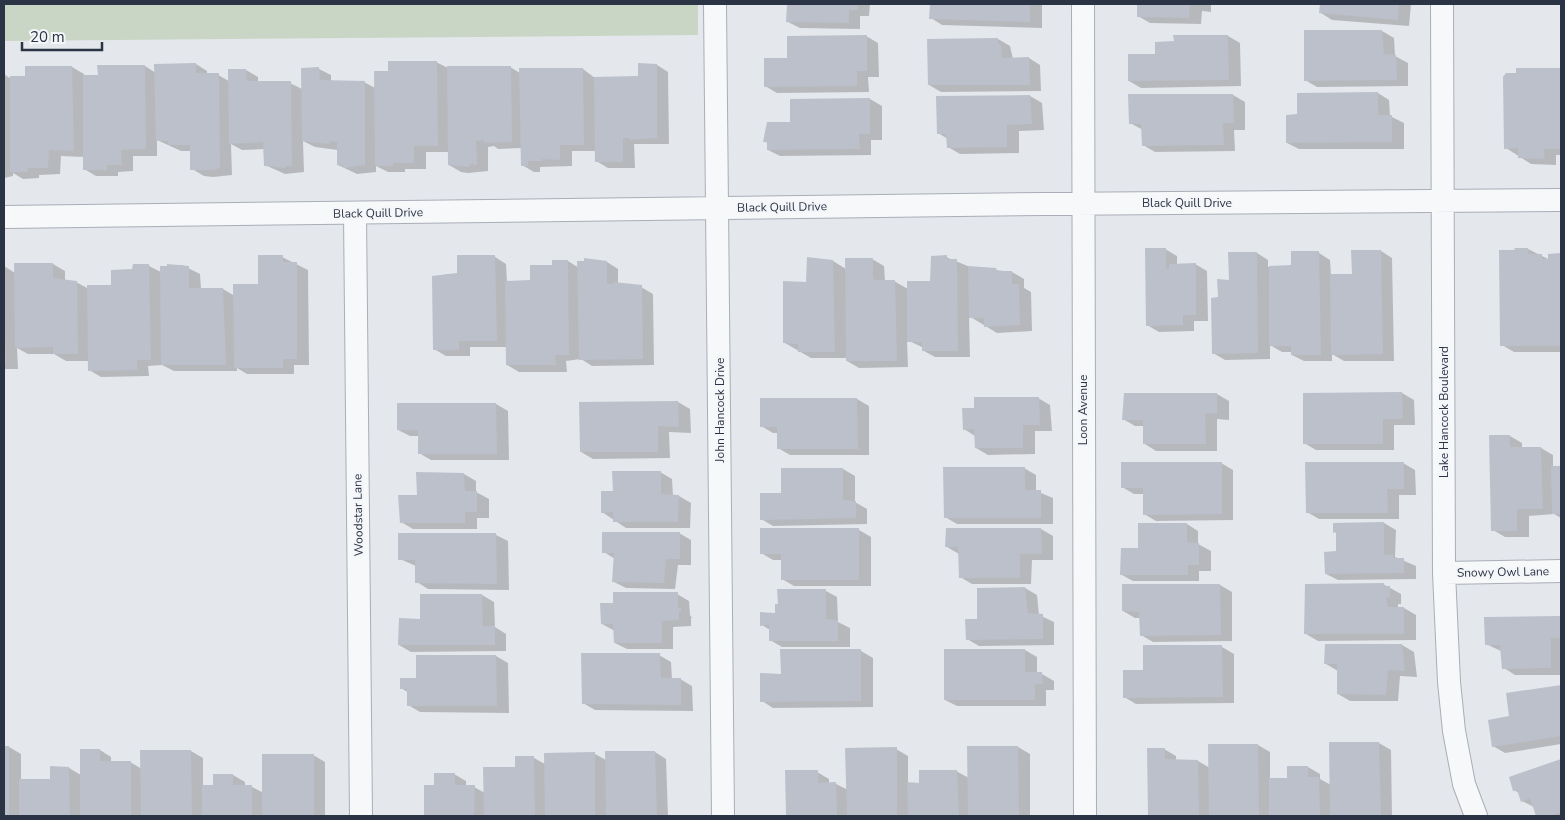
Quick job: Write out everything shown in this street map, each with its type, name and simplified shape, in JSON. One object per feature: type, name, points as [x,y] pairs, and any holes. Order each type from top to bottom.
[{"type":"street","name":"John Hancock Drive","points":[[715,4],[723,816]]},
{"type":"street","name":"Loon Avenue","points":[[1083,4],[1084,816]]},
{"type":"street","name":"Lake Hancock Boulevard","points":[[1442,4],[1444,573],[1449,682],[1454,731],[1464,784],[1476,816]]},
{"type":"street","name":"Black Quill Drive","points":[[4,218],[1084,203],[1561,200]]},
{"type":"street","name":"Woodstar Lane","points":[[355,213],[361,816]]},
{"type":"street","name":"Snowy Owl Lane","points":[[1444,573],[1561,571]]},
{"type":"green space","points":[[4,4],[698,4],[698,35],[4,41]]},
{"type":"building","points":[[787,4],[858,4],[858,10],[849,10],[849,23],[786,22]]},
{"type":"building","points":[[930,4],[1030,4],[1030,22],[929,19]]},
{"type":"building","points":[[1137,4],[1190,4],[1189,18],[1137,17]]},
{"type":"building","points":[[1320,4],[1399,4],[1398,20],[1319,13]]},
{"type":"building","points":[[1304,30],[1382,30],[1384,54],[1396,55],[1397,80],[1304,81]]},
{"type":"building","points":[[867,35],[867,71],[857,71],[857,86],[764,87],[764,58],[787,58],[787,36]]},
{"type":"building","points":[[1173,35],[1228,35],[1229,80],[1128,81],[1128,54],[1155,54],[1155,42],[1174,41]]},
{"type":"building","points":[[998,38],[998,44],[1001,44],[1002,58],[1029,57],[1030,85],[928,85],[927,39]]},
{"type":"building","points":[[388,61],[437,61],[438,146],[414,146],[414,163],[393,163],[393,166],[375,166],[374,71],[388,71]]},
{"type":"building","points":[[196,63],[196,73],[219,73],[220,168],[213,170],[190,170],[190,145],[168,145],[168,141],[156,141],[154,64]]},
{"type":"building","points":[[638,63],[657,64],[657,138],[630,140],[630,138],[623,138],[623,162],[595,162],[594,77],[638,76]]},
{"type":"building","points":[[97,65],[145,65],[146,149],[121,150],[122,165],[107,165],[107,170],[83,170],[83,75],[98,75]]},
{"type":"building","points":[[25,66],[72,66],[74,151],[49,150],[48,168],[28,168],[27,172],[10,172],[10,76],[25,76]]},
{"type":"building","points":[[447,66],[511,66],[512,142],[485,143],[483,140],[476,141],[477,165],[470,164],[470,167],[448,165]]},
{"type":"building","points":[[319,67],[320,80],[365,81],[365,165],[344,168],[344,166],[337,165],[337,142],[330,141],[330,144],[302,141],[301,68]]},
{"type":"building","points":[[519,68],[583,68],[584,145],[560,145],[560,160],[542,159],[542,161],[528,161],[528,166],[521,166]]},
{"type":"building","points":[[1516,68],[1561,68],[1561,149],[1544,149],[1545,159],[1518,158],[1518,148],[1504,149],[1503,77],[1506,73],[1516,73]]},
{"type":"building","points":[[228,69],[246,69],[247,81],[291,81],[292,166],[285,166],[285,168],[264,166],[263,142],[229,144]]},
{"type":"building","points":[[1378,92],[1378,115],[1392,115],[1392,142],[1286,143],[1286,115],[1297,114],[1297,93]]},
{"type":"building","points":[[1128,94],[1233,94],[1234,123],[1223,123],[1224,145],[1142,146],[1141,124],[1129,124]]},
{"type":"building","points":[[1030,95],[1032,124],[1007,125],[1007,147],[947,148],[946,134],[937,134],[936,96]]},
{"type":"building","points":[[870,98],[870,134],[859,134],[860,149],[767,150],[767,142],[763,142],[767,122],[790,122],[790,99]]},
{"type":"building","points":[[1145,248],[1166,248],[1166,269],[1169,269],[1169,264],[1196,263],[1196,315],[1183,315],[1183,325],[1146,326]]},
{"type":"building","points":[[1514,248],[1528,248],[1529,254],[1542,254],[1542,259],[1548,259],[1548,254],[1561,253],[1561,346],[1500,346],[1499,250],[1515,250]]},
{"type":"building","points":[[1351,250],[1381,250],[1383,354],[1331,355],[1330,274],[1352,274]]},
{"type":"building","points":[[1291,251],[1319,251],[1321,355],[1291,355],[1291,346],[1269,346],[1269,266],[1291,265]]},
{"type":"building","points":[[1228,252],[1257,252],[1258,353],[1212,354],[1211,298],[1218,297],[1217,279],[1229,280]]},
{"type":"building","points":[[258,255],[283,255],[283,262],[297,262],[297,359],[283,359],[283,368],[234,368],[233,284],[258,284]]},
{"type":"building","points":[[457,255],[495,255],[497,341],[459,341],[459,350],[433,350],[432,276],[457,273]]},
{"type":"building","points":[[947,255],[947,259],[957,259],[958,351],[922,351],[922,342],[907,342],[907,281],[930,281],[931,256]]},
{"type":"building","points":[[807,257],[833,260],[835,352],[798,352],[798,344],[783,343],[783,281],[806,282]]},
{"type":"building","points":[[584,258],[607,261],[607,284],[613,284],[613,282],[642,285],[643,359],[579,360],[577,261],[584,261]]},
{"type":"building","points":[[845,258],[873,258],[873,278],[875,280],[895,280],[897,361],[846,361]]},
{"type":"building","points":[[552,260],[568,260],[569,355],[555,355],[556,365],[506,365],[505,281],[530,280],[530,265],[552,265]]},
{"type":"building","points":[[14,263],[53,263],[53,278],[77,281],[78,354],[53,354],[53,347],[15,348]]},
{"type":"building","points":[[133,264],[149,264],[151,360],[137,360],[137,370],[88,371],[87,285],[111,285],[111,270],[132,269]]},
{"type":"building","points":[[167,264],[189,266],[189,288],[223,288],[226,365],[161,365],[160,266],[167,266]]},
{"type":"building","points":[[968,266],[996,268],[997,271],[1012,271],[1012,284],[1019,284],[1020,325],[984,327],[984,318],[969,318]]},
{"type":"building","points":[[4,299],[6,363],[4,363]]},
{"type":"building","points":[[1402,392],[1403,419],[1383,419],[1383,444],[1303,444],[1303,393]]},
{"type":"building","points":[[1124,393],[1217,393],[1217,414],[1205,413],[1206,444],[1143,444],[1143,420],[1122,420]]},
{"type":"building","points":[[974,397],[1039,397],[1040,425],[1023,425],[1023,448],[975,448],[974,429],[963,430],[962,408],[974,408]]},
{"type":"building","points":[[760,398],[857,398],[858,449],[777,449],[777,427],[760,427]]},
{"type":"building","points":[[678,401],[679,427],[658,426],[658,452],[580,452],[579,402]]},
{"type":"building","points":[[397,403],[496,403],[497,454],[418,454],[418,430],[397,430]]},
{"type":"building","points":[[1489,435],[1510,435],[1510,447],[1541,447],[1543,509],[1517,509],[1517,531],[1491,531]]},
{"type":"building","points":[[1121,462],[1222,462],[1222,514],[1143,515],[1143,488],[1121,488]]},
{"type":"building","points":[[1305,462],[1404,462],[1404,489],[1387,489],[1388,513],[1306,513]]},
{"type":"building","points":[[1551,466],[1561,466],[1561,514],[1552,514]]},
{"type":"building","points":[[943,467],[1025,467],[1025,490],[1041,490],[1041,518],[944,518]]},
{"type":"building","points":[[781,468],[843,468],[843,500],[856,501],[856,518],[760,520],[760,493],[781,493]]},
{"type":"building","points":[[612,471],[661,471],[661,494],[679,495],[678,522],[613,522],[613,512],[601,513],[601,491],[613,491]]},
{"type":"building","points":[[416,472],[464,473],[465,491],[477,491],[477,512],[465,512],[465,523],[400,523],[398,495],[417,495]]},
{"type":"building","points":[[1384,522],[1384,555],[1393,554],[1393,558],[1404,558],[1404,573],[1325,574],[1324,552],[1336,551],[1336,532],[1333,533],[1333,523]]},
{"type":"building","points":[[1138,523],[1187,523],[1187,542],[1199,543],[1199,565],[1188,565],[1188,575],[1120,575],[1121,548],[1138,548]]},
{"type":"building","points":[[760,528],[859,528],[859,580],[781,580],[781,554],[760,554]]},
{"type":"building","points":[[946,528],[1041,528],[1042,554],[1020,554],[1020,578],[959,578],[958,547],[945,547]]},
{"type":"building","points":[[602,532],[680,532],[680,559],[666,559],[664,583],[612,582],[614,553],[602,553]]},
{"type":"building","points":[[398,533],[496,533],[497,584],[415,583],[415,560],[398,560]]},
{"type":"building","points":[[1384,583],[1383,586],[1390,586],[1390,597],[1386,598],[1388,607],[1404,607],[1404,634],[1304,634],[1305,584]]},
{"type":"building","points":[[1122,584],[1220,584],[1221,635],[1140,636],[1139,612],[1122,611]]},
{"type":"building","points":[[1025,587],[1028,613],[1043,614],[1043,639],[966,640],[965,619],[977,619],[977,588]]},
{"type":"building","points":[[777,589],[826,589],[826,619],[838,620],[838,641],[769,641],[769,625],[760,626],[760,612],[775,613],[775,604],[778,604]]},
{"type":"building","points":[[613,592],[678,592],[678,608],[681,608],[679,620],[662,621],[662,643],[614,643],[613,624],[601,624],[600,603],[613,603]]},
{"type":"building","points":[[420,594],[482,594],[483,626],[495,626],[495,645],[398,645],[399,618],[420,619]]},
{"type":"building","points":[[1561,616],[1561,638],[1551,638],[1551,668],[1502,669],[1500,645],[1485,645],[1484,617]]},
{"type":"building","points":[[1325,644],[1402,644],[1405,671],[1388,670],[1386,695],[1337,694],[1337,664],[1324,664]]},
{"type":"building","points":[[1143,645],[1222,645],[1223,697],[1123,698],[1123,670],[1143,670]]},
{"type":"building","points":[[780,649],[861,649],[861,701],[760,702],[760,673],[781,674]]},
{"type":"building","points":[[944,649],[1025,649],[1025,672],[1042,672],[1043,684],[1035,684],[1035,700],[944,700]]},
{"type":"building","points":[[581,653],[660,653],[661,678],[681,678],[681,705],[582,704]]},
{"type":"building","points":[[416,655],[496,655],[497,706],[407,706],[407,689],[400,689],[400,678],[416,678]]},
{"type":"building","points":[[1561,685],[1561,736],[1492,747],[1488,720],[1509,716],[1506,693]]},
{"type":"building","points":[[1329,742],[1379,742],[1381,816],[1330,816]]},
{"type":"building","points":[[1208,744],[1258,744],[1259,816],[1209,816]]},
{"type":"building","points":[[4,746],[9,746],[9,816],[4,816]]},
{"type":"building","points":[[967,746],[1018,746],[1019,816],[968,816]]},
{"type":"building","points":[[897,747],[897,816],[847,816],[845,748]]},
{"type":"building","points":[[1147,748],[1165,748],[1165,759],[1198,760],[1199,816],[1148,816]]},
{"type":"building","points":[[80,749],[100,749],[100,761],[131,761],[131,816],[80,816]]},
{"type":"building","points":[[140,750],[191,750],[192,816],[141,816]]},
{"type":"building","points":[[605,751],[655,751],[657,816],[606,816]]},
{"type":"building","points":[[595,752],[595,816],[545,816],[544,753]]},
{"type":"building","points":[[262,754],[314,754],[314,816],[262,816]]},
{"type":"building","points":[[515,756],[534,756],[535,816],[484,816],[483,767],[515,767]]},
{"type":"building","points":[[1561,759],[1561,812],[1550,816],[1536,816],[1530,798],[1521,802],[1517,790],[1513,791],[1509,777]]},
{"type":"building","points":[[50,766],[69,767],[70,816],[19,816],[19,779],[50,779]]},
{"type":"building","points":[[1287,766],[1308,766],[1308,777],[1319,777],[1320,816],[1269,816],[1269,778],[1287,778]]},
{"type":"building","points":[[785,770],[818,770],[818,783],[836,782],[837,816],[786,816]]},
{"type":"building","points":[[919,770],[957,770],[959,816],[908,816],[907,782],[919,783]]},
{"type":"building","points":[[434,773],[455,773],[455,785],[475,785],[474,816],[424,816],[424,785],[434,785]]},
{"type":"building","points":[[213,774],[233,774],[233,785],[252,785],[252,816],[202,816],[202,785],[213,785]]}]
